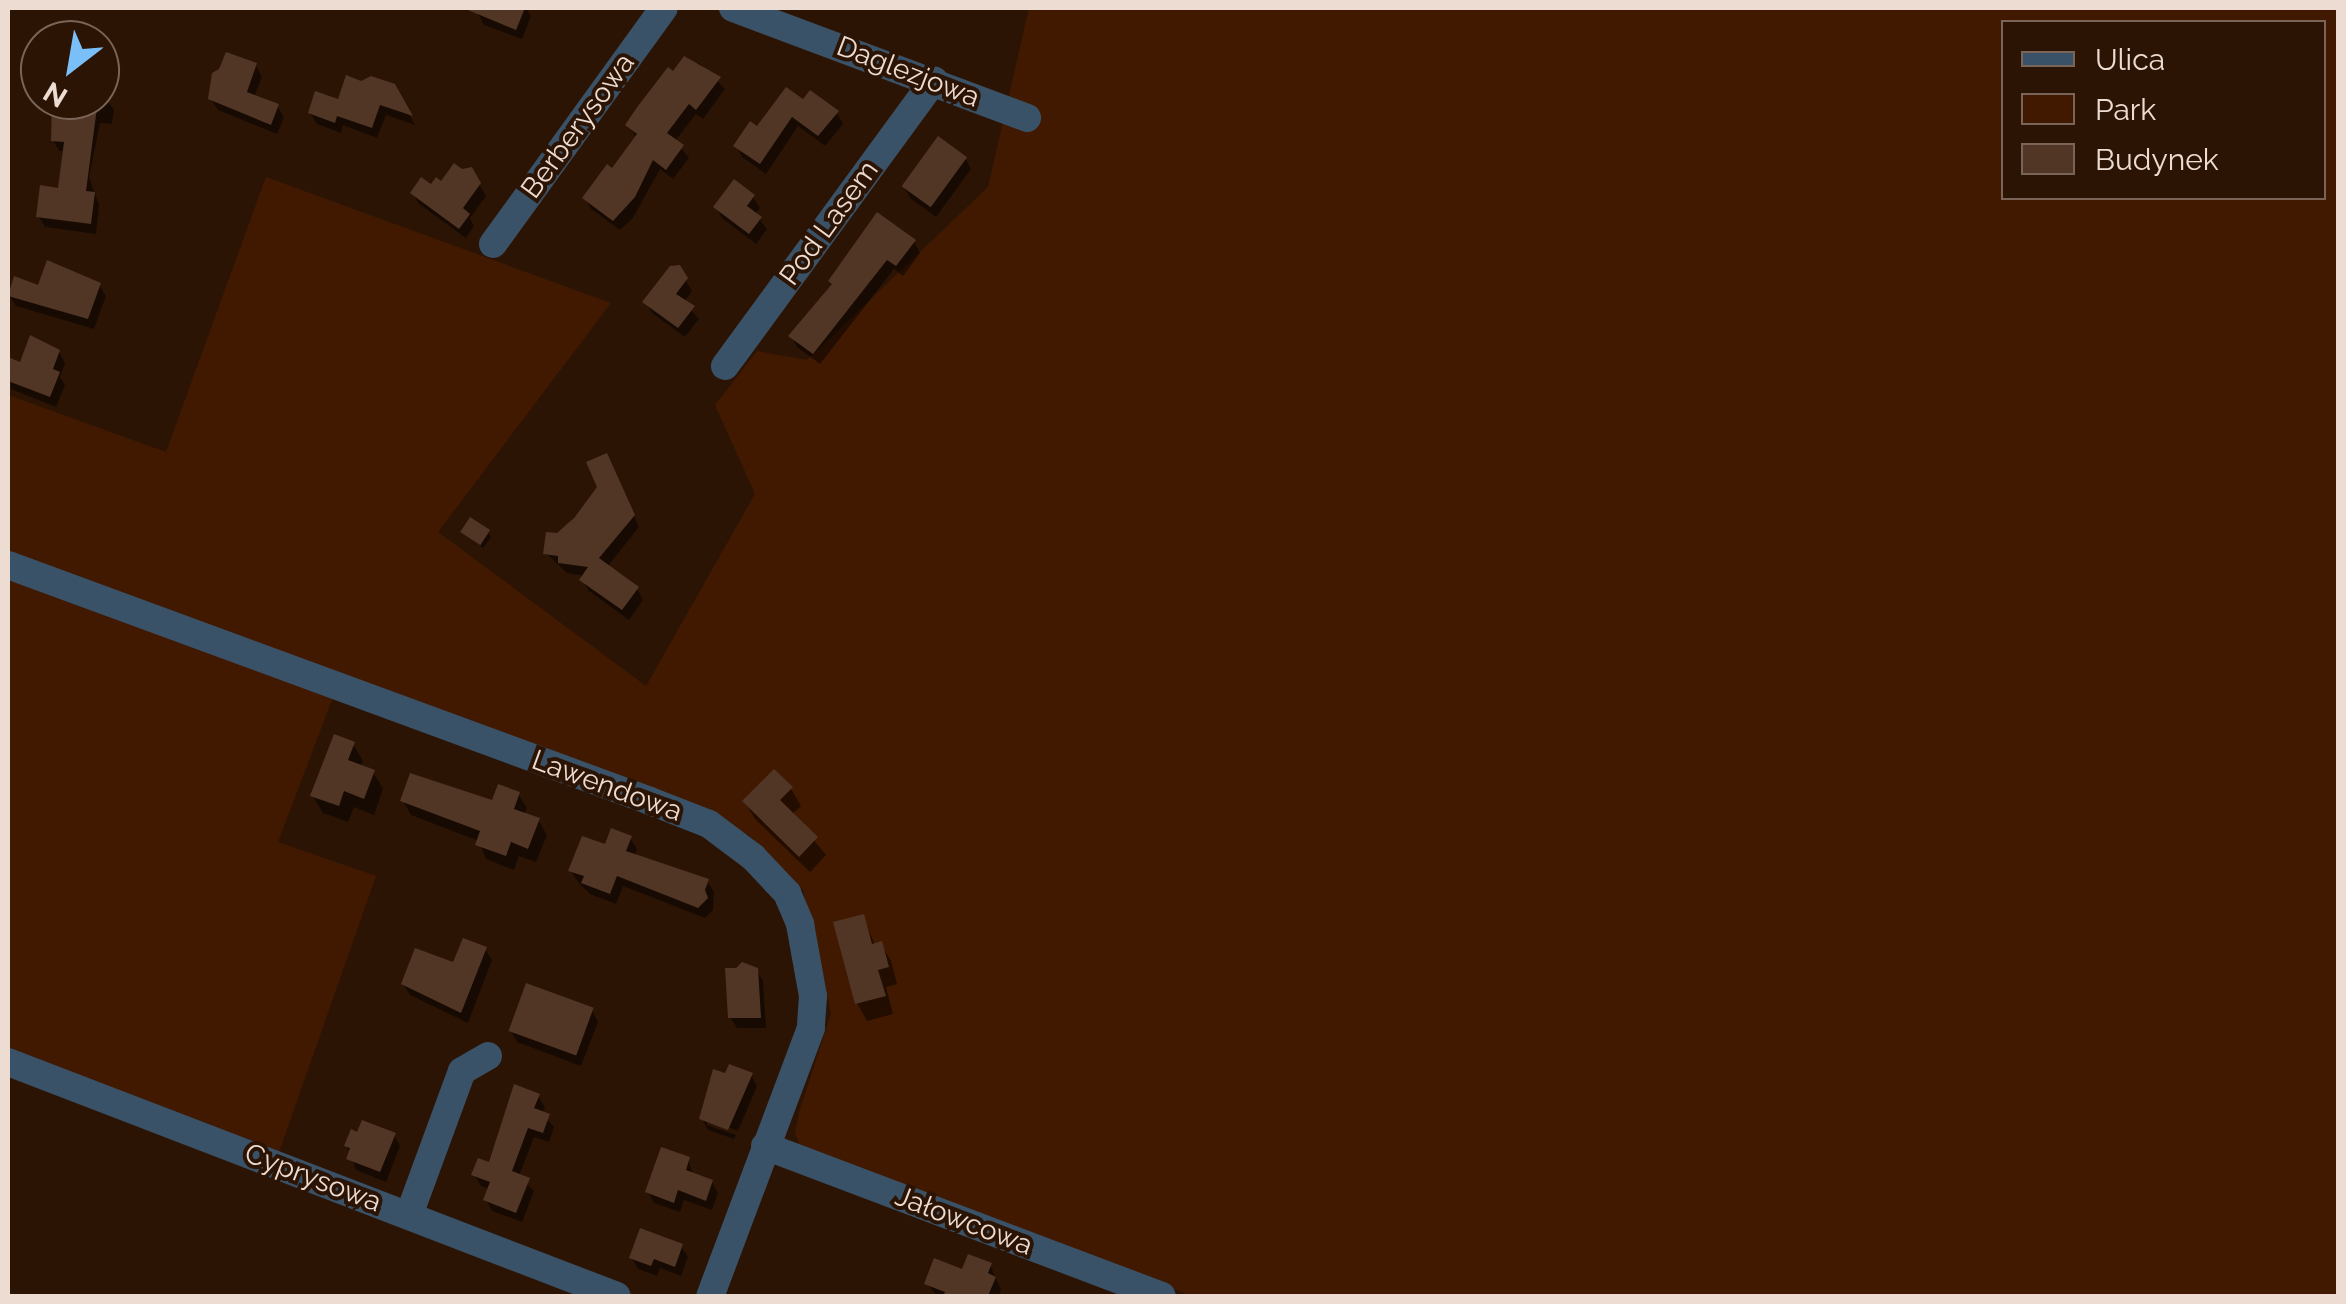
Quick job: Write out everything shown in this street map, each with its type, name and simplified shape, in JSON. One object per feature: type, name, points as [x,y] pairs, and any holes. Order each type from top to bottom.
[{"type":"street","name":"Berberysowa","points":[[493,244],[664,8]]},
{"type":"street","name":"Daglezjowa","points":[[732,8],[934,80],[1027,118]]},
{"type":"street","name":"Pod Lasem","points":[[724,366],[934,80]]},
{"type":"street","name":"Lawendowa","points":[[8,565],[709,824],[754,857],[787,893],[804,941],[813,996],[811,1028],[710,1296]]},
{"type":"street","points":[[409,1214],[462,1071],[488,1056]]},
{"type":"street","name":"Cyprysowa","points":[[8,1062],[617,1296]]},
{"type":"street","name":"Jałowcowa","points":[[765,1146],[1162,1296]]},
{"type":"green space","points":[[1029,8],[2338,8],[2338,1296],[1192,1296],[800,1146],[795,1133],[799,1113],[831,1013],[803,890],[749,835],[682,802],[341,676],[278,842],[376,876],[278,1155],[8,1052],[8,395],[166,452],[266,177],[611,303],[438,532],[646,686],[755,494],[715,405],[757,351],[807,360],[988,187]]},
{"type":"building","points":[[463,8],[525,8],[516,30]]},
{"type":"building","points":[[226,52],[257,63],[247,92],[279,104],[271,125],[208,99],[212,73],[219,69]]},
{"type":"building","points":[[684,56],[721,77],[696,110],[689,104],[667,133],[684,145],[666,170],[653,160],[635,197],[613,221],[582,198],[607,164],[612,168],[637,134],[625,125],[638,106],[668,67],[673,71]]},
{"type":"building","points":[[346,75],[361,81],[371,76],[395,84],[413,116],[380,105],[372,128],[337,116],[335,123],[308,113],[315,91],[338,99]]},
{"type":"building","points":[[786,87],[803,99],[810,90],[839,111],[818,136],[792,117],[760,164],[733,146],[750,121],[757,126]]},
{"type":"building","points":[[52,120],[95,120],[86,191],[95,192],[91,224],[36,217],[40,185],[58,188],[64,142],[51,141]]},
{"type":"building","points":[[938,136],[967,157],[931,207],[902,186]]},
{"type":"building","points":[[454,163],[462,169],[472,167],[481,183],[463,208],[470,214],[459,229],[410,193],[421,177],[431,184],[436,177],[441,181]]},
{"type":"building","points":[[734,179],[755,195],[747,206],[762,217],[749,234],[713,207]]},
{"type":"building","points":[[877,212],[916,240],[896,266],[887,260],[813,354],[788,336],[832,284],[828,281]]},
{"type":"building","points":[[47,260],[101,283],[88,319],[8,296],[14,276],[38,285]]},
{"type":"building","points":[[680,265],[688,278],[676,294],[695,306],[678,328],[642,302],[670,266]]},
{"type":"building","points":[[30,335],[60,350],[53,369],[60,372],[50,397],[8,381],[8,357],[20,362]]},
{"type":"building","points":[[607,453],[635,515],[599,558],[639,587],[622,610],[579,580],[588,567],[558,563],[558,556],[543,554],[546,532],[557,533],[574,518],[597,487],[586,462]]},
{"type":"building","points":[[470,517],[490,530],[480,545],[460,532]]},
{"type":"building","points":[[334,734],[355,742],[348,760],[375,770],[364,799],[344,791],[339,806],[310,796]]},
{"type":"building","points":[[774,769],[793,787],[780,800],[818,837],[799,857],[742,801]]},
{"type":"building","points":[[410,773],[492,800],[498,784],[520,792],[514,809],[540,818],[528,849],[511,842],[506,856],[475,845],[480,831],[400,801]]},
{"type":"building","points":[[611,828],[632,836],[626,851],[709,879],[705,890],[708,898],[698,908],[617,876],[610,894],[581,883],[584,876],[568,871],[582,836],[605,844]]},
{"type":"building","points":[[864,914],[872,944],[882,941],[889,967],[878,970],[886,996],[855,1004],[833,922]]},
{"type":"building","points":[[463,938],[487,947],[461,1013],[401,984],[415,948],[453,962]]},
{"type":"building","points":[[742,962],[758,968],[761,1018],[728,1018],[725,968],[736,968]]},
{"type":"building","points":[[526,983],[594,1008],[576,1056],[509,1031]]},
{"type":"building","points":[[729,1064],[753,1073],[728,1130],[699,1119],[713,1069],[725,1073]]},
{"type":"building","points":[[514,1084],[540,1094],[534,1108],[550,1114],[543,1133],[528,1128],[512,1171],[530,1178],[516,1213],[483,1200],[490,1182],[471,1175],[478,1158],[489,1162]]},
{"type":"building","points":[[362,1120],[396,1133],[380,1172],[346,1159],[350,1148],[344,1146],[351,1129],[357,1132]]},
{"type":"building","points":[[661,1147],[690,1157],[686,1170],[713,1180],[706,1201],[678,1190],[674,1203],[645,1192]]},
{"type":"building","points":[[640,1228],[683,1244],[675,1267],[654,1259],[651,1266],[629,1258]]},
{"type":"building","points":[[968,1254],[992,1263],[988,1273],[996,1277],[988,1296],[943,1296],[945,1292],[924,1284],[934,1258],[962,1269]]}]
